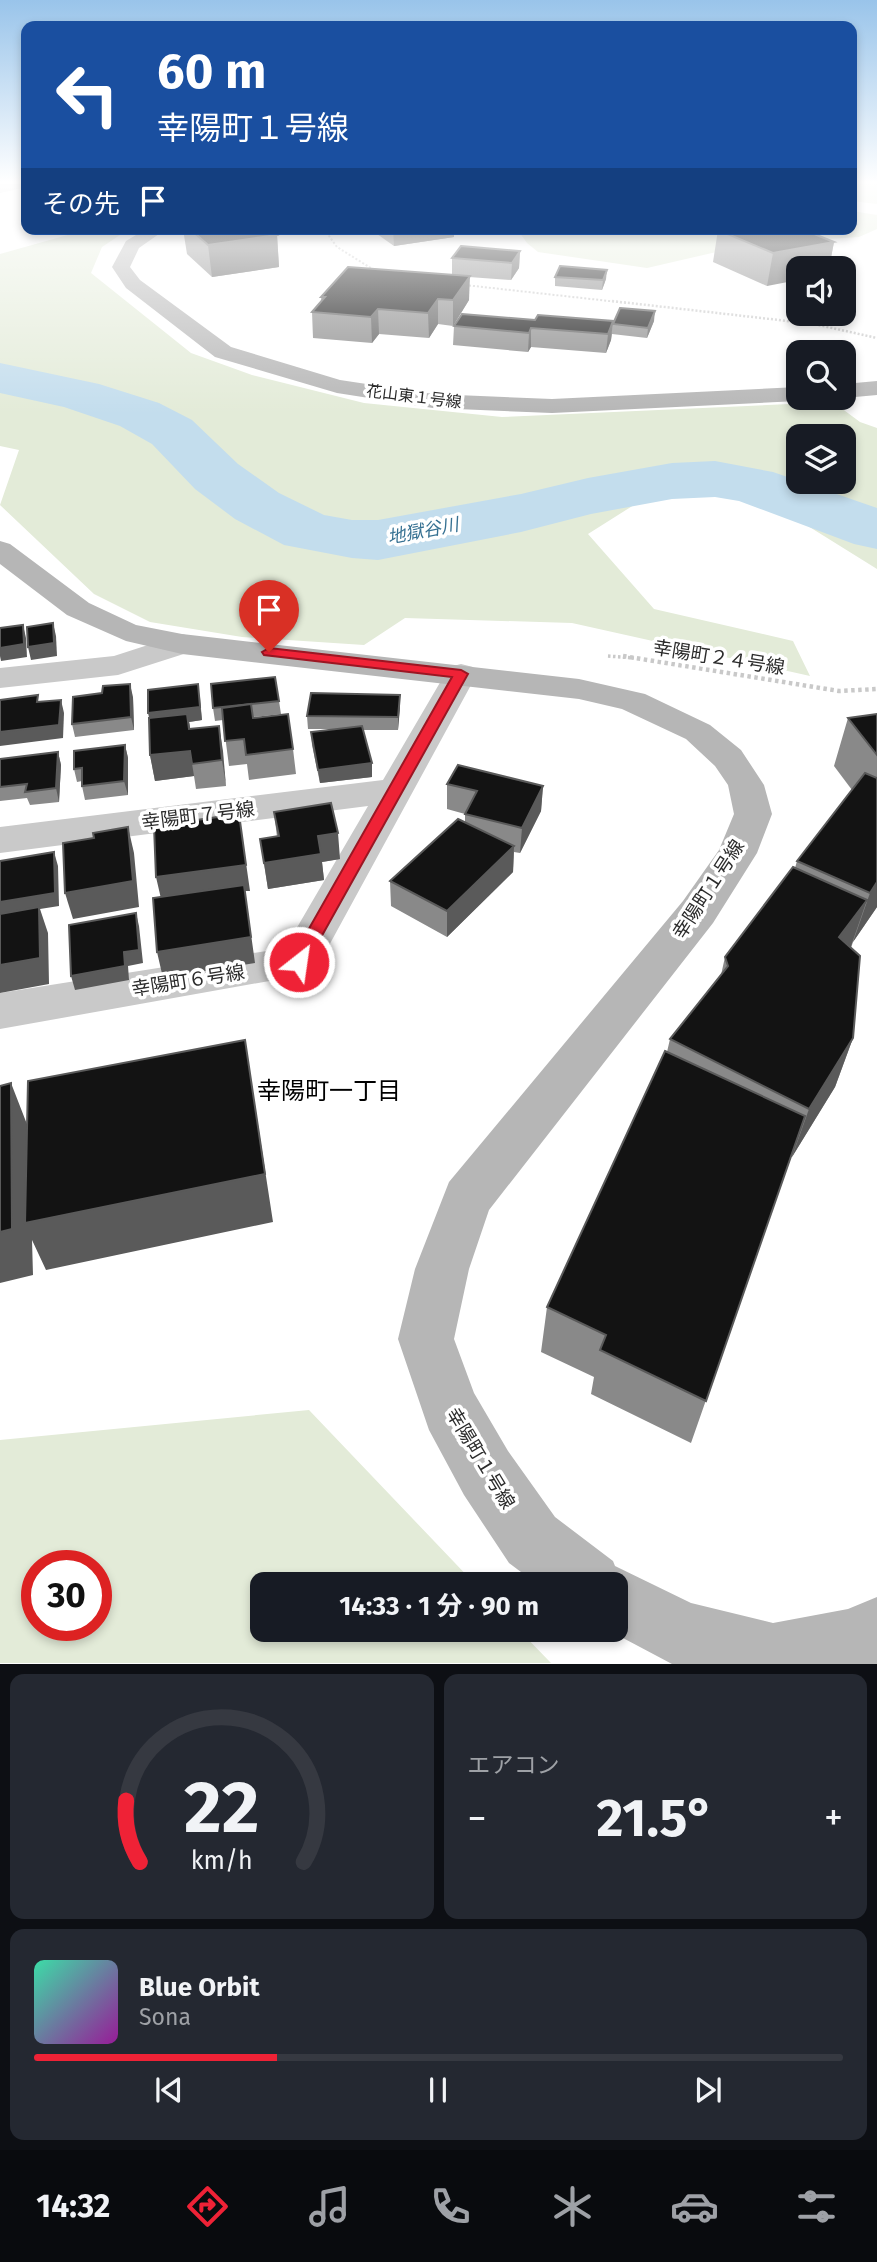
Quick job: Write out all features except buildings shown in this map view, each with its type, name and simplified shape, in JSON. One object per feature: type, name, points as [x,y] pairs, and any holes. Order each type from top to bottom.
[{"type":"street","name":"花山東１号線","points":[[125,259],[121,267],[133,284],[223,352],[337,386],[433,401],[552,406],[786,395]]},
{"type":"street","points":[[856,390],[877,388]]},
{"type":"street","name":"幸陽町１号線","points":[[5,559],[78,609],[126,632],[182,645],[461,674],[579,689],[633,701],[698,732],[728,758],[746,785],[753,814],[737,853],[698,912],[467,1198],[442,1269],[426,1339],[450,1409],[494,1485],[532,1540],[574,1572]]},
{"type":"street","points":[[0,678],[118,665],[182,645]]},
{"type":"street","name":"幸陽町６号線","points":[[0,1011],[299,962],[461,674]]},
{"type":"street","name":"幸陽町７号線","points":[[0,840],[396,790]]},
{"type":"street","points":[[628,1605],[682,1634],[773,1657],[849,1643],[877,1631]]},
{"type":"path","points":[[356,259],[378,272]]},
{"type":"path","points":[[461,284],[814,324],[877,338]]},
{"type":"path","name":"幸陽町２４号線","points":[[579,689],[585,661],[617,654],[839,691],[877,689]]},
{"type":"green space","points":[[0,259],[97,259],[91,273],[191,353],[252,375],[364,403],[502,417],[786,404],[786,410],[844,410],[860,422],[877,428],[877,569],[779,508],[727,490],[645,498],[588,534],[654,609],[793,641],[810,676],[572,623],[405,618],[364,645],[242,637],[150,622],[94,594],[0,505],[19,450],[0,446]]},
{"type":"green space","points":[[583,259],[688,259],[647,268]]},
{"type":"green space","points":[[309,1410],[464,1572],[250,1572],[250,1642],[531,1642],[551,1663],[0,1663],[0,1440]]},
{"type":"waterway","name":"地獄谷川","points":[[0,378],[80,395],[140,414],[172,432],[212,469],[216,476],[257,506],[307,531],[352,539],[378,540],[521,513],[588,496],[672,481],[715,479],[752,485],[877,530]]},
{"type":"district","name":"幸陽町一丁目","points":[[329,1091]]},
{"type":"route","points":[[269,652],[461,674],[299,962]]}]
